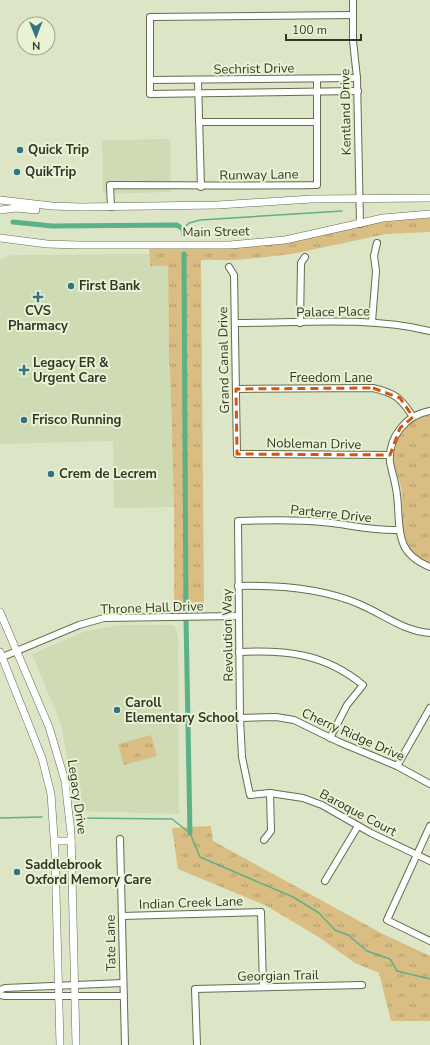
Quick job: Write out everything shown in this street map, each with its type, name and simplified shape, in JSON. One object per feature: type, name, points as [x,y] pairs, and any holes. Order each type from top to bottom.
[{"type":"main road","name":"Main Street","points":[[0,200],[52,206],[81,207],[218,205],[312,200],[430,198]]},
{"type":"main road","points":[[0,210],[16,208],[66,211],[81,207]]},
{"type":"main road","name":"Main Street","points":[[0,238],[78,245],[230,245],[285,240],[394,216],[430,214]]},
{"type":"main road","name":"Legacy Drive","points":[[0,612],[49,727],[60,760],[69,806],[76,1045]]},
{"type":"main road","name":"Legacy Drive","points":[[1,656],[42,758],[51,794],[55,841],[60,1045]]},
{"type":"main road","points":[[55,841],[71,841]]},
{"type":"street","name":"Kentland Drive","points":[[353,0],[353,43],[358,78],[360,224]]},
{"type":"street","points":[[150,80],[150,17],[353,16]]},
{"type":"street","name":"Sechrist Drive","points":[[358,78],[317,80],[150,80],[150,94],[358,91]]},
{"type":"street","points":[[199,122],[317,122],[317,80]]},
{"type":"street","points":[[198,81],[201,187]]},
{"type":"street","name":"Runway Lane","points":[[111,206],[110,185],[167,184],[201,187],[318,185],[317,122]]},
{"type":"street","points":[[372,322],[376,271],[374,256],[377,244]]},
{"type":"street","points":[[300,323],[300,263],[304,257]]},
{"type":"street","name":"Grand Canal Drive","points":[[229,267],[234,275],[237,454]]},
{"type":"street","name":"Palace Place","points":[[235,323],[372,322],[406,325],[430,331]]},
{"type":"street","name":"Freedom Lane","points":[[236,389],[373,388],[389,392],[400,398],[413,417]]},
{"type":"street","points":[[430,412],[413,417],[400,428],[394,440],[390,456],[397,494],[398,530],[402,544],[413,558],[430,567]]},
{"type":"street","name":"Nobleman Drive","points":[[237,454],[390,456]]},
{"type":"street","name":"Parterre Drive","points":[[238,521],[307,520],[345,524],[369,529],[398,530]]},
{"type":"street","name":"Revolution Way","points":[[238,521],[240,718],[242,757],[250,795]]},
{"type":"street","points":[[238,586],[279,586],[301,588],[329,594],[359,604],[404,627],[430,634]]},
{"type":"street","name":"Throne Hall Drive","points":[[1,656],[16,652],[79,625],[104,618],[238,616]]},
{"type":"street","points":[[239,652],[269,651],[315,658],[338,667],[363,684],[348,704],[330,738]]},
{"type":"street","points":[[397,766],[430,708]]},
{"type":"street","name":"Cherry Ridge Drive","points":[[240,718],[276,717],[294,720],[330,738],[397,766],[430,784]]},
{"type":"street","points":[[264,840],[271,831],[270,793]]},
{"type":"street","name":"Baroque Court","points":[[250,795],[270,793],[309,800],[322,805],[358,826],[430,861]]},
{"type":"street","points":[[325,881],[358,826]]},
{"type":"street","points":[[430,826],[387,920],[430,941]]},
{"type":"street","name":"Tate Lane","points":[[120,840],[125,1045]]},
{"type":"street","name":"Indian Creek Lane","points":[[122,916],[261,912],[263,987]]},
{"type":"street","points":[[107,983],[107,996]]},
{"type":"street","points":[[0,990],[5,988],[75,984],[124,983]]},
{"type":"street","name":"Georgian Trail","points":[[196,1045],[195,989],[362,985]]},
{"type":"street","points":[[0,995],[75,997],[124,996]]},
{"type":"highlighted area","points":[[373,388],[400,398],[413,417],[400,428],[390,455],[237,454],[236,389]]},
{"type":"shaded area","points":[[170,139],[171,192],[103,194],[102,140]]},
{"type":"shaded area","points":[[149,254],[150,266],[168,266],[169,365],[174,507],[114,508],[113,441],[0,444],[0,260],[11,255]]},
{"type":"shaded area","name":"Caroll Elementary School","points":[[121,625],[173,625],[178,634],[179,814],[77,811],[61,724],[32,654],[86,631]]},
{"type":"green space","points":[[430,218],[430,232],[386,234],[292,254],[237,260],[201,260],[204,610],[174,610],[174,507],[169,365],[168,266],[150,266],[149,247],[237,246],[372,223]]},
{"type":"green space","points":[[430,415],[430,563],[418,556],[405,540],[402,521],[401,487],[394,464],[393,455],[398,439],[407,426],[414,421]]},
{"type":"green space","points":[[151,735],[157,756],[124,765],[118,744]]},
{"type":"green space","points":[[211,826],[213,841],[383,934],[430,956],[430,1021],[391,1021],[379,973],[355,963],[320,938],[267,906],[178,869],[172,828]]},
{"type":"waterway","points":[[183,229],[189,223],[200,220],[342,211]]},
{"type":"waterway","points":[[13,222],[52,226],[177,225],[183,229],[184,235]]},
{"type":"waterway","points":[[184,254],[186,618],[190,833]]},
{"type":"waterway","points":[[0,818],[42,817]]},
{"type":"waterway","points":[[78,818],[172,819],[190,833],[200,857],[293,897],[319,913],[335,930],[348,935],[367,951],[390,959],[397,971],[430,979]]},
{"type":"place","name":"Quick Trip","points":[[20,150]]},
{"type":"place","name":"QuikTrip","points":[[17,172]]},
{"type":"place","name":"First Bank","points":[[71,286]]},
{"type":"place","name":"CVS Pharmacy","points":[[38,297]]},
{"type":"place","name":"Legacy ER & Urgent Care","points":[[24,370]]},
{"type":"place","name":"Frisco Running","points":[[24,420]]},
{"type":"place","name":"Crem de Lecrem","points":[[51,474]]},
{"type":"place","name":"Caroll Elementary School","points":[[117,710]]},
{"type":"place","name":"Saddlebrook Oxford Memory Care","points":[[17,872]]}]
